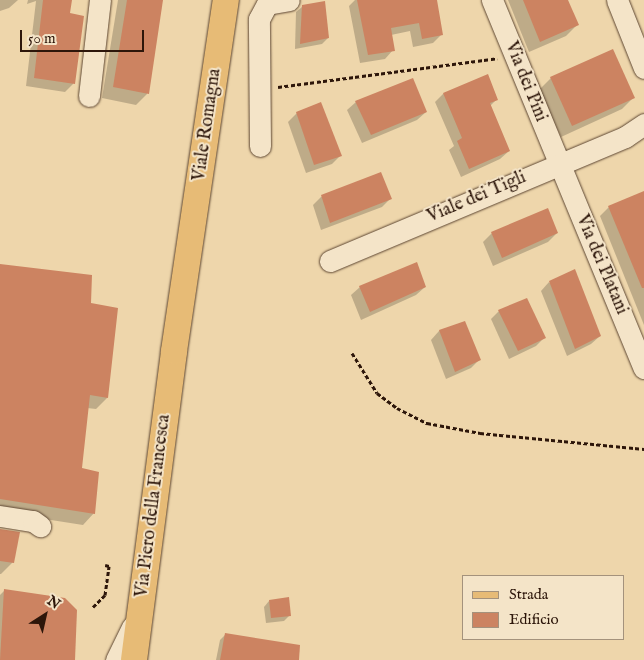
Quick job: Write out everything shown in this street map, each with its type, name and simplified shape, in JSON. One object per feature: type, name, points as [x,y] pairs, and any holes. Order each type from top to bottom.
[{"type":"main road","name":"Viale Romagna","points":[[174,351],[226,0]]},
{"type":"main road","name":"Via Piero della Francesca","points":[[134,660],[174,351]]},
{"type":"street","points":[[89,96],[100,0]]},
{"type":"street","points":[[260,146],[258,90],[262,10],[267,4],[289,0]]},
{"type":"street","name":"Via dei Pini","points":[[492,0],[558,163]]},
{"type":"street","points":[[617,0],[644,68]]},
{"type":"street","name":"Viale dei Tigli","points":[[330,261],[558,163],[635,136],[644,124]]},
{"type":"street","name":"Via dei Platani","points":[[558,163],[644,368]]},
{"type":"street","points":[[0,516],[33,521],[40,526]]},
{"type":"street","points":[[116,660],[142,601]]},
{"type":"path","points":[[258,90],[514,56]]},
{"type":"path","points":[[352,353],[377,393],[397,408],[427,423],[480,433],[644,449]]},
{"type":"path","points":[[93,607],[105,595],[108,566],[106,565]]},
{"type":"building","points":[[43,0],[72,0],[70,13],[84,16],[75,84],[34,78]]},
{"type":"building","points":[[127,0],[163,0],[149,94],[113,87]]},
{"type":"building","points":[[357,0],[437,0],[443,35],[422,39],[419,23],[391,28],[395,51],[368,55]]},
{"type":"building","points":[[523,0],[568,0],[579,25],[540,42]]},
{"type":"building","points":[[325,1],[329,38],[300,44],[302,5]]},
{"type":"building","points":[[613,49],[635,98],[572,126],[550,77]]},
{"type":"building","points":[[488,74],[498,100],[490,103],[510,151],[469,169],[457,141],[462,138],[443,93]]},
{"type":"building","points":[[413,78],[427,112],[371,135],[355,101]]},
{"type":"building","points":[[321,102],[342,156],[314,165],[296,112]]},
{"type":"building","points":[[381,172],[392,199],[330,223],[321,195]]},
{"type":"building","points":[[644,191],[644,288],[642,288],[608,206]]},
{"type":"building","points":[[548,208],[558,233],[502,258],[491,232]]},
{"type":"building","points":[[417,262],[426,287],[370,312],[359,286]]},
{"type":"building","points":[[0,264],[92,275],[91,303],[118,308],[108,398],[90,395],[82,468],[99,472],[95,514],[0,499]]},
{"type":"building","points":[[575,269],[601,336],[575,349],[549,281]]},
{"type":"building","points":[[527,298],[546,338],[518,351],[498,310]]},
{"type":"building","points":[[465,321],[481,360],[455,372],[439,330]]},
{"type":"building","points":[[0,529],[20,532],[14,563],[0,561]]},
{"type":"building","points":[[4,589],[65,598],[77,610],[75,660],[0,660]]},
{"type":"building","points":[[289,597],[291,616],[271,618],[269,600]]},
{"type":"building","points":[[225,633],[300,645],[299,660],[220,660]]}]
